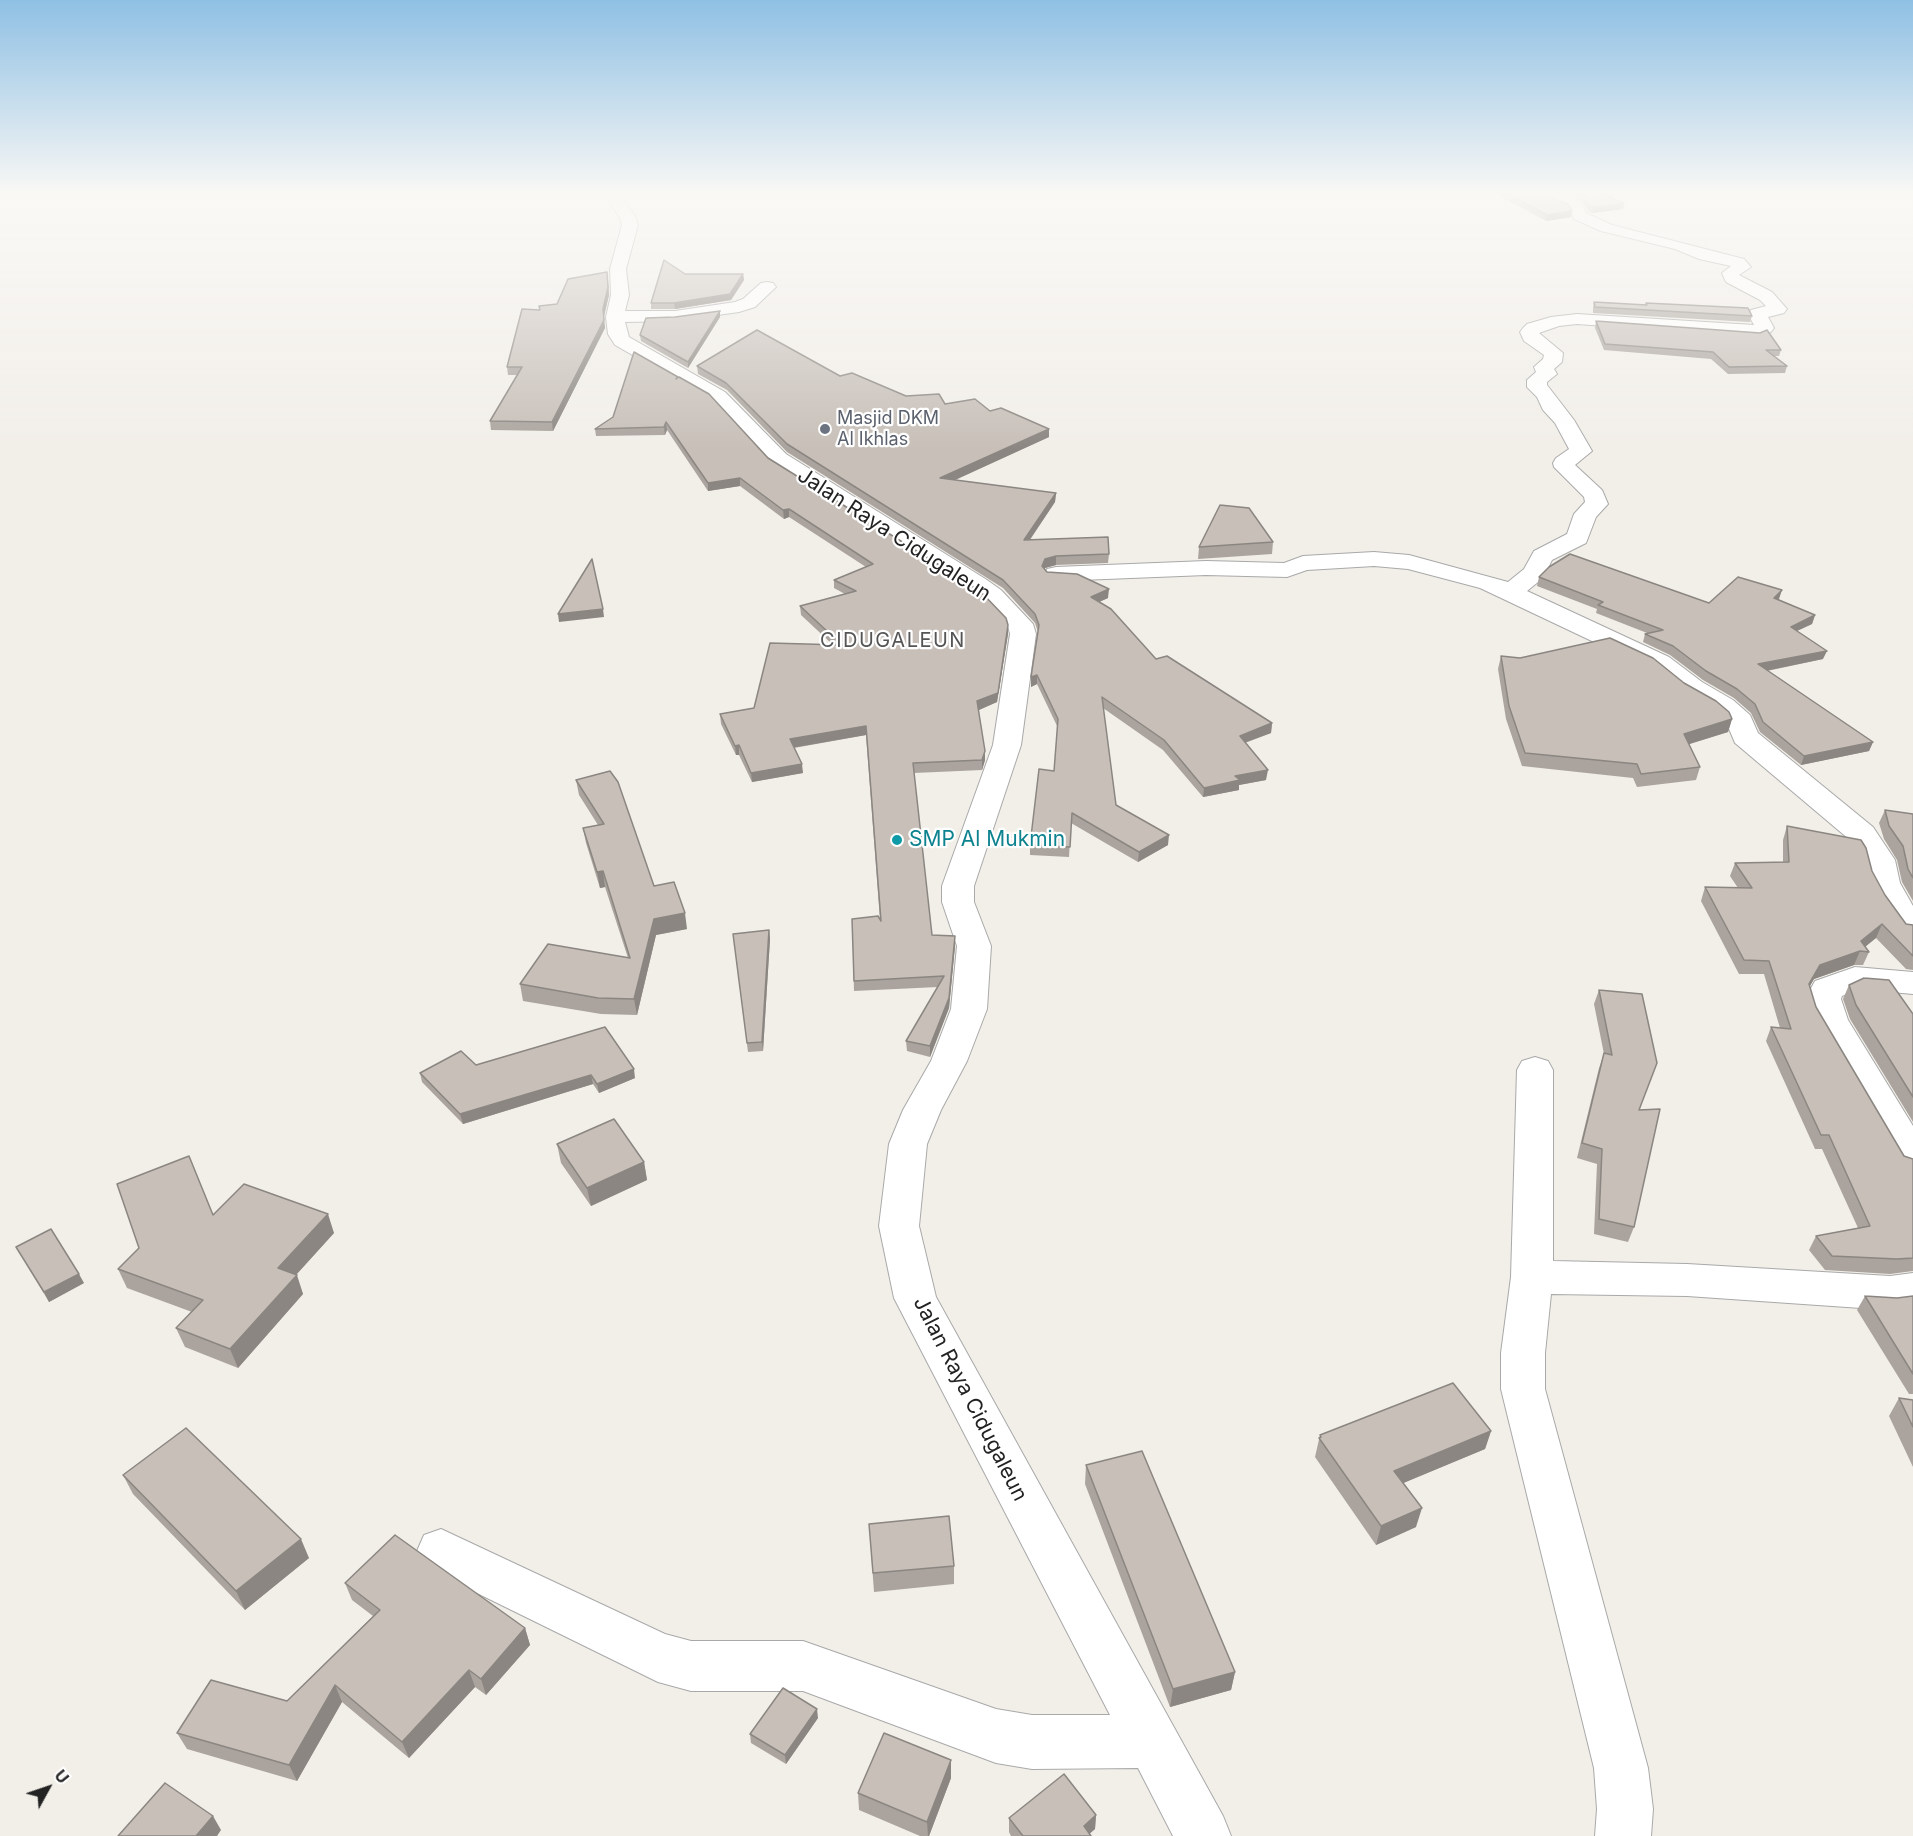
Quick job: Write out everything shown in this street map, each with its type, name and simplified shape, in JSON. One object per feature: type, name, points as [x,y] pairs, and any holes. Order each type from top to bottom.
[{"type":"street","points":[[619,279],[620,295],[615,317],[675,316],[739,307],[749,303],[767,287]]},
{"type":"street","points":[[1511,592],[1534,573],[1542,556],[1578,538],[1585,514],[1597,504],[1594,495],[1564,467],[1564,463],[1581,451],[1564,420],[1551,406],[1546,395],[1537,387],[1537,380],[1547,374],[1544,367],[1552,362],[1554,353],[1531,337],[1529,332],[1557,321],[1576,319],[1758,331],[1766,328],[1757,314],[1778,309],[1766,296],[1733,279]]},
{"type":"street","name":"Jalan Raya Cidugaleun","points":[[615,317],[617,334],[622,340],[640,354],[718,396],[772,453],[794,471],[978,585],[1020,624],[1023,634],[1007,745],[958,886],[958,902],[974,946],[969,1009],[950,1061],[922,1110],[908,1144],[899,1226],[915,1298],[1203,1836]]},
{"type":"street","points":[[1056,574],[1206,568],[1287,570],[1303,563],[1374,559],[1409,562],[1489,583],[1511,592],[1659,663],[1692,688],[1723,706],[1740,721],[1745,737],[1751,743],[1862,834],[1879,860],[1884,883],[1897,907],[1913,928]]},
{"type":"street","points":[[1913,983],[1855,978],[1827,989],[1823,999],[1830,1020],[1913,1160]]},
{"type":"street","points":[[1535,1070],[1532,1276],[1523,1353],[1523,1389],[1621,1768],[1625,1809],[1623,1836]]},
{"type":"street","points":[[1532,1276],[1687,1280],[1890,1293],[1913,1290]]},
{"type":"street","points":[[441,1551],[658,1657],[691,1665],[802,1666],[996,1736],[1032,1742],[1152,1741]]},
{"type":"building","points":[[568,279],[607,279],[608,287],[603,309],[604,320],[552,422],[490,421],[522,367],[507,367],[522,309],[540,310],[539,306],[557,304]]},
{"type":"building","points":[[658,279],[740,279],[730,294],[674,303],[651,303]]},
{"type":"building","points":[[1594,302],[1748,308],[1752,316],[1595,307]]},
{"type":"building","points":[[720,311],[688,362],[640,335],[646,318]]},
{"type":"building","points":[[1596,321],[1760,333],[1767,330],[1781,350],[1766,350],[1787,366],[1729,367],[1713,352],[1605,344]]},
{"type":"building","points":[[757,330],[840,376],[852,373],[906,396],[939,394],[945,404],[975,399],[990,411],[1001,408],[1049,429],[940,478],[1056,493],[1024,540],[1108,537],[1109,554],[1056,556],[1045,559],[1042,566],[1047,572],[1077,574],[1109,589],[1091,597],[1111,609],[1156,659],[1167,656],[1272,723],[1240,736],[1268,770],[1235,776],[1240,780],[1204,788],[1164,740],[1102,697],[1116,805],[1169,835],[1139,852],[1072,813],[1070,847],[1030,845],[1039,769],[1054,771],[1058,719],[1037,675],[1031,677],[1039,625],[1035,614],[1003,580],[787,444],[726,383],[697,366]]},
{"type":"building","points":[[634,352],[678,377],[676,379],[679,377],[709,394],[768,458],[968,583],[982,593],[1006,618],[1008,625],[998,693],[977,701],[985,751],[982,760],[913,763],[932,935],[955,936],[949,998],[930,1046],[906,1041],[944,976],[854,981],[852,919],[878,916],[881,921],[866,726],[790,739],[802,764],[751,773],[739,745],[735,746],[720,714],[754,708],[770,643],[842,645],[800,606],[856,591],[834,580],[873,564],[789,509],[783,510],[740,478],[708,483],[666,422],[664,427],[595,429],[613,417]]},
{"type":"building","points":[[1220,505],[1249,508],[1273,542],[1199,547]]},
{"type":"building","points":[[1570,554],[1709,603],[1738,577],[1782,590],[1774,598],[1815,615],[1791,627],[1827,651],[1758,664],[1873,742],[1804,756],[1763,722],[1755,704],[1737,689],[1706,671],[1673,646],[1645,634],[1663,630],[1598,605],[1603,602],[1539,577],[1549,567]]},
{"type":"building","points":[[592,559],[603,609],[558,614]]},
{"type":"building","points":[[1610,638],[1653,658],[1684,683],[1716,701],[1729,712],[1732,719],[1684,734],[1700,767],[1641,774],[1637,764],[1525,753],[1509,706],[1501,656],[1520,658]]},
{"type":"building","points":[[610,771],[618,782],[654,886],[674,882],[685,913],[654,919],[634,999],[598,998],[520,984],[548,944],[630,958],[603,871],[597,872],[583,828],[604,824],[576,780]]},
{"type":"building","points":[[1885,810],[1913,814],[1913,878],[1908,869],[1903,846],[1889,826]]},
{"type":"building","points":[[1787,826],[1861,840],[1866,848],[1872,871],[1885,895],[1906,924],[1913,925],[1913,956],[1882,924],[1861,941],[1869,952],[1860,951],[1820,965],[1809,984],[1816,1007],[1904,1156],[1913,1159],[1913,1258],[1832,1256],[1816,1236],[1870,1226],[1829,1135],[1821,1135],[1771,1027],[1791,1029],[1769,961],[1744,960],[1705,887],[1752,888],[1735,863],[1789,862]]},
{"type":"building","points":[[769,930],[762,1042],[747,1043],[733,934]]},
{"type":"building","points":[[1864,978],[1889,980],[1913,1014],[1913,1097],[1856,1005],[1849,985]]},
{"type":"building","points":[[1599,990],[1642,994],[1657,1063],[1639,1110],[1660,1109],[1634,1227],[1599,1219],[1602,1149],[1582,1143],[1604,1053],[1612,1055]]},
{"type":"building","points":[[605,1027],[634,1069],[597,1084],[591,1075],[460,1114],[420,1073],[461,1051],[476,1065]]},
{"type":"building","points":[[614,1119],[644,1162],[587,1188],[557,1144]]},
{"type":"building","points":[[189,1156],[213,1215],[244,1184],[328,1214],[278,1268],[297,1275],[230,1349],[176,1328],[203,1300],[118,1269],[139,1248],[117,1184]]},
{"type":"building","points":[[51,1229],[79,1274],[44,1292],[16,1247]]},
{"type":"building","points":[[1865,1296],[1897,1298],[1913,1296],[1913,1374]]},
{"type":"building","points":[[1453,1383],[1491,1431],[1394,1471],[1422,1508],[1381,1526],[1319,1438],[1320,1435]]},
{"type":"building","points":[[1899,1398],[1913,1400],[1913,1427]]},
{"type":"building","points":[[186,1428],[301,1539],[236,1591],[123,1475]]},
{"type":"building","points":[[1142,1451],[1235,1672],[1173,1689],[1086,1465]]},
{"type":"building","points":[[949,1516],[954,1566],[873,1573],[869,1524]]},
{"type":"building","points":[[395,1535],[525,1628],[481,1679],[469,1670],[402,1742],[335,1685],[289,1765],[177,1733],[211,1680],[287,1701],[380,1610],[345,1583]]},
{"type":"building","points":[[783,1688],[817,1709],[785,1755],[750,1734]]},
{"type":"building","points":[[884,1733],[951,1760],[927,1822],[858,1793]]},
{"type":"building","points":[[1064,1774],[1096,1815],[1084,1826],[1091,1836],[1023,1836],[1009,1818]]},
{"type":"building","points":[[165,1783],[213,1816],[196,1836],[118,1836]]},
{"type":"place","name":"Masjid DKM Al Ikhlas","points":[[825,429]]},
{"type":"place","name":"SMP Al Mukmin","points":[[897,840]]},
{"type":"district","name":"CIDUGALEUN","points":[[893,641]]}]
